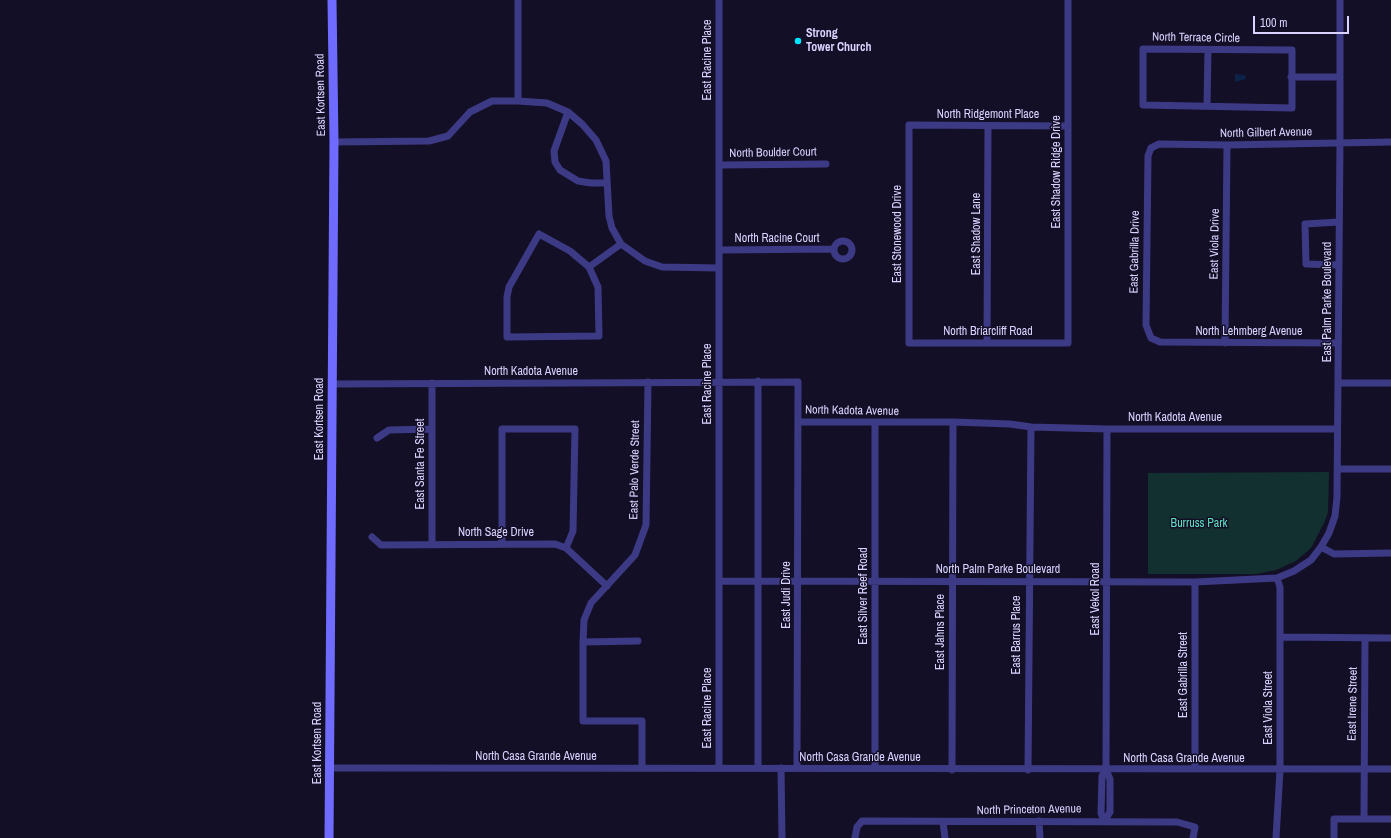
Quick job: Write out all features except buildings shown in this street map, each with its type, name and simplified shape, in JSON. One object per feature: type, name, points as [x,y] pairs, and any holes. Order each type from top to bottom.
[{"type":"street","name":"East Kortsen Road","points":[[329,838],[334,142],[332,0]]},
{"type":"street","points":[[518,0],[518,100]]},
{"type":"street","name":"East Racine Place","points":[[719,0],[719,768]]},
{"type":"street","name":"East Shadow Ridge Drive","points":[[1068,0],[1068,343]]},
{"type":"street","name":"East Palm Parke Boulevard","points":[[1277,578],[1294,571],[1311,560],[1321,548],[1329,533],[1335,516],[1338,469],[1340,0]]},
{"type":"street","name":"North Terrace Circle","points":[[1143,48],[1208,50],[1292,50],[1292,108],[1143,105],[1143,48]]},
{"type":"street","points":[[1207,106],[1208,50]]},
{"type":"street","points":[[1291,77],[1340,77]]},
{"type":"street","points":[[334,142],[429,141],[448,136],[470,112],[492,101],[518,100],[547,103],[568,112],[582,124],[596,140],[606,162],[609,216],[612,228],[621,244],[645,261],[662,267],[719,268]]},
{"type":"street","points":[[568,112],[554,151],[555,162],[560,170],[578,181],[608,183]]},
{"type":"street","name":"North Ridgemont Place","points":[[909,125],[1068,126]]},
{"type":"street","name":"East Stonewood Drive","points":[[908,343],[909,125]]},
{"type":"street","name":"East Shadow Lane","points":[[987,343],[988,126]]},
{"type":"street","name":"North Gilbert Avenue","points":[[1148,156],[1152,148],[1159,144],[1227,145],[1391,142]]},
{"type":"street","name":"East Viola Drive","points":[[1225,343],[1227,145]]},
{"type":"street","name":"East Gabrilla Drive","points":[[1148,156],[1146,325],[1151,338],[1160,342]]},
{"type":"street","name":"North Boulder Court","points":[[719,165],[826,164]]},
{"type":"street","points":[[1338,265],[1306,264],[1305,224],[1340,222]]},
{"type":"street","points":[[539,234],[570,251],[588,267],[598,287],[599,336],[507,337],[507,297],[509,287],[539,234]]},
{"type":"street","points":[[588,267],[621,244]]},
{"type":"street","name":"North Racine Court","points":[[719,250],[834,249]]},
{"type":"street","name":"North Lehmberg Avenue","points":[[1160,342],[1338,343]]},
{"type":"street","name":"North Briarcliff Road","points":[[908,343],[1068,343]]},
{"type":"street","name":"North Kadota Avenue","points":[[333,384],[719,381],[798,382],[799,422],[953,422],[1010,424],[1031,427],[1107,429],[1337,429]]},
{"type":"street","points":[[758,381],[758,768]]},
{"type":"street","name":"East Palo Verde Street","points":[[642,768],[642,721],[583,721],[583,642],[584,620],[591,603],[635,555],[646,525],[648,382]]},
{"type":"street","name":"East Santa Fe Street","points":[[432,383],[432,545]]},
{"type":"street","points":[[1338,383],[1391,383]]},
{"type":"street","name":"East Judi Drive","points":[[797,768],[799,422]]},
{"type":"street","name":"East Jahns Place","points":[[952,770],[953,422]]},
{"type":"street","name":"East Silver Reef Road","points":[[875,423],[875,768]]},
{"type":"street","name":"East Barrus Place","points":[[1028,770],[1028,581],[1031,427]]},
{"type":"street","points":[[376,438],[389,430],[432,429]]},
{"type":"street","points":[[502,544],[502,429],[575,429],[573,531],[566,548],[606,586]]},
{"type":"street","name":"East Vekol Road","points":[[1104,821],[1101,813],[1102,776],[1106,770],[1107,429]]},
{"type":"street","points":[[1338,469],[1391,469]]},
{"type":"street","name":"North Sage Drive","points":[[372,537],[381,545],[555,544],[566,548]]},
{"type":"street","points":[[1321,548],[1334,554],[1391,553]]},
{"type":"street","name":"North Palm Parke Boulevard","points":[[719,581],[952,580],[1195,582],[1277,578]]},
{"type":"street","name":"East Viola Street","points":[[1276,838],[1280,770],[1281,637],[1280,587],[1277,578]]},
{"type":"street","name":"East Gabrilla Street","points":[[1195,582],[1195,769]]},
{"type":"street","points":[[1281,637],[1391,638]]},
{"type":"street","name":"East Irene Street","points":[[1364,819],[1363,769],[1365,638]]},
{"type":"street","points":[[583,642],[638,641]]},
{"type":"street","name":"North Casa Grande Avenue","points":[[330,768],[875,768],[952,770],[1391,769]]},
{"type":"street","points":[[781,768],[782,838]]},
{"type":"street","points":[[1334,838],[1334,819],[1391,819]]},
{"type":"street","name":"North Princeton Avenue","points":[[856,838],[857,827],[862,821],[1104,821],[1177,822],[1195,827],[1194,838]]},
{"type":"street","points":[[1039,821],[1040,838]]},
{"type":"street","points":[[943,822],[945,838]]},
{"type":"green space","name":"Burruss Park","points":[[1329,472],[1328,512],[1325,521],[1311,548],[1296,561],[1276,570],[1256,574],[1148,574],[1148,473]]},
{"type":"water","points":[[1235,74],[1245,75],[1246,79],[1235,82]]},
{"type":"place","name":"Strong Tower Church","points":[[798,41]]}]
